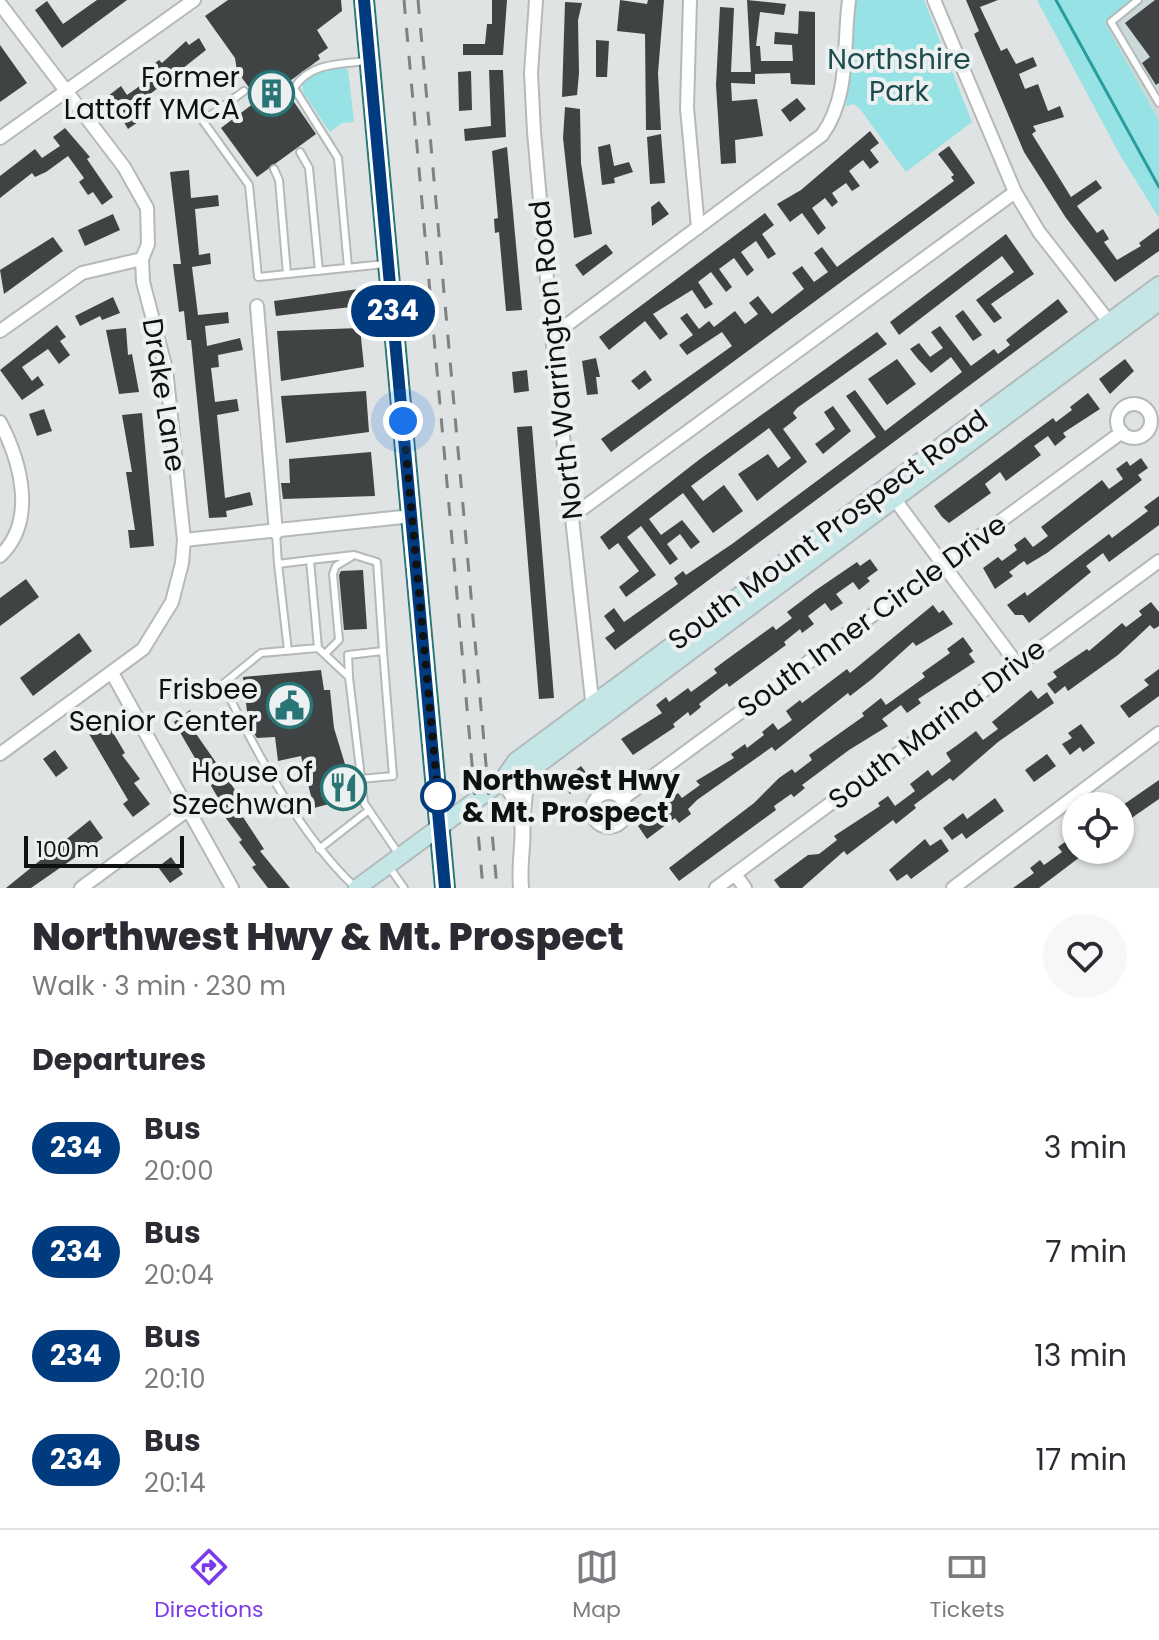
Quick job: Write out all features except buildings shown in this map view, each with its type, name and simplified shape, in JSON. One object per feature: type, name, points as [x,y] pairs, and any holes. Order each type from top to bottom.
[{"type":"main road","points":[[364,0],[445,888]]},
{"type":"main road","name":"South Mount Prospect Road","points":[[1114,328],[1159,285]]},
{"type":"main road","name":"South Mount Prospect Road","points":[[361,887],[502,781],[516,761],[594,712],[1114,328],[1159,302]]},
{"type":"main road","name":"South Mount Prospect Road","points":[[502,781],[527,773],[594,712]]},
{"type":"street","points":[[0,138],[194,0]]},
{"type":"street","name":"North Warrington Road","points":[[536,0],[531,73],[552,336],[594,712]]},
{"type":"street","points":[[690,0],[687,108],[698,228]]},
{"type":"street","points":[[552,336],[822,135],[836,117],[842,87],[849,0]]},
{"type":"street","points":[[934,0],[1015,192],[1039,232],[1114,328]]},
{"type":"street","name":"Drake Lane","points":[[0,4],[124,167],[147,208],[148,244],[142,259],[143,282],[166,369],[184,540],[182,563],[172,602],[143,649],[0,754]]},
{"type":"street","points":[[571,517],[1015,192]]},
{"type":"street","points":[[0,331],[82,273],[142,259]]},
{"type":"street","points":[[257,306],[276,533]]},
{"type":"street","points":[[0,422],[20,475],[23,506],[11,546],[0,556]]},
{"type":"street","name":"South Inner Circle Drive","points":[[622,799],[1122,432]]},
{"type":"street","points":[[890,493],[1017,664]]},
{"type":"street","points":[[184,540],[276,533],[412,516]]},
{"type":"street","name":"South Marina Drive","points":[[716,888],[1159,561]]},
{"type":"street","points":[[112,673],[232,888]]},
{"type":"street","points":[[953,888],[1159,733]]},
{"type":"street","points":[[521,888],[527,773]]},
{"type":"street","points":[[502,781],[518,798],[523,812]]},
{"type":"street","points":[[81,888],[189,809]]},
{"type":"street","points":[[735,874],[745,888]]},
{"type":"lane","points":[[1138,0],[1111,22],[1159,103]]},
{"type":"lane","points":[[348,267],[338,158],[294,88],[301,79],[323,65],[370,61]]},
{"type":"lane","points":[[244,91],[203,121],[249,185],[258,277],[389,263]]},
{"type":"lane","points":[[300,152],[309,168],[319,271]]},
{"type":"lane","points":[[274,169],[279,180],[287,274]]},
{"type":"lane","points":[[276,533],[288,651]]},
{"type":"lane","points":[[278,564],[354,555],[377,562],[393,776],[360,779]]},
{"type":"lane","points":[[325,654],[339,640],[333,574],[336,566],[354,555]]},
{"type":"lane","points":[[310,560],[318,648],[349,677]]},
{"type":"lane","points":[[318,648],[261,653],[223,684],[251,741],[319,849],[361,887]]},
{"type":"lane","points":[[383,651],[348,655],[349,677],[360,779],[369,810],[404,888]]},
{"type":"lane","points":[[319,849],[369,810]]},
{"type":"shaded area","points":[[1130,0],[1159,0],[1159,121],[1104,22]]},
{"type":"green space","name":"Northshire Park","points":[[854,0],[924,0],[972,122],[906,172],[860,109],[854,104],[846,106]]},
{"type":"green space","points":[[1037,0],[1130,0],[1105,23],[1159,121],[1159,218],[1120,155]]},
{"type":"green space","points":[[342,66],[348,70],[354,122],[342,123],[330,132],[303,92],[302,82],[324,67]]},
{"type":"waterway","points":[[1056,0],[1159,187]]},
{"type":"railway","points":[[404,0],[483,888]]},
{"type":"railway","points":[[418,0],[497,888]]},
{"type":"bus line","name":"234","points":[[364,0],[445,888]]},
{"type":"place","name":"Former Lattoff YMCA","points":[[271,93]]},
{"type":"place","name":"Frisbee Senior Center","points":[[289,705]]},
{"type":"place","name":"House of Szechwan","points":[[344,788]]},
{"type":"place","name":"Northwest Hwy & Mt. Prospect","points":[[438,796]]},
{"type":"route","points":[[403,421],[438,796]]}]
